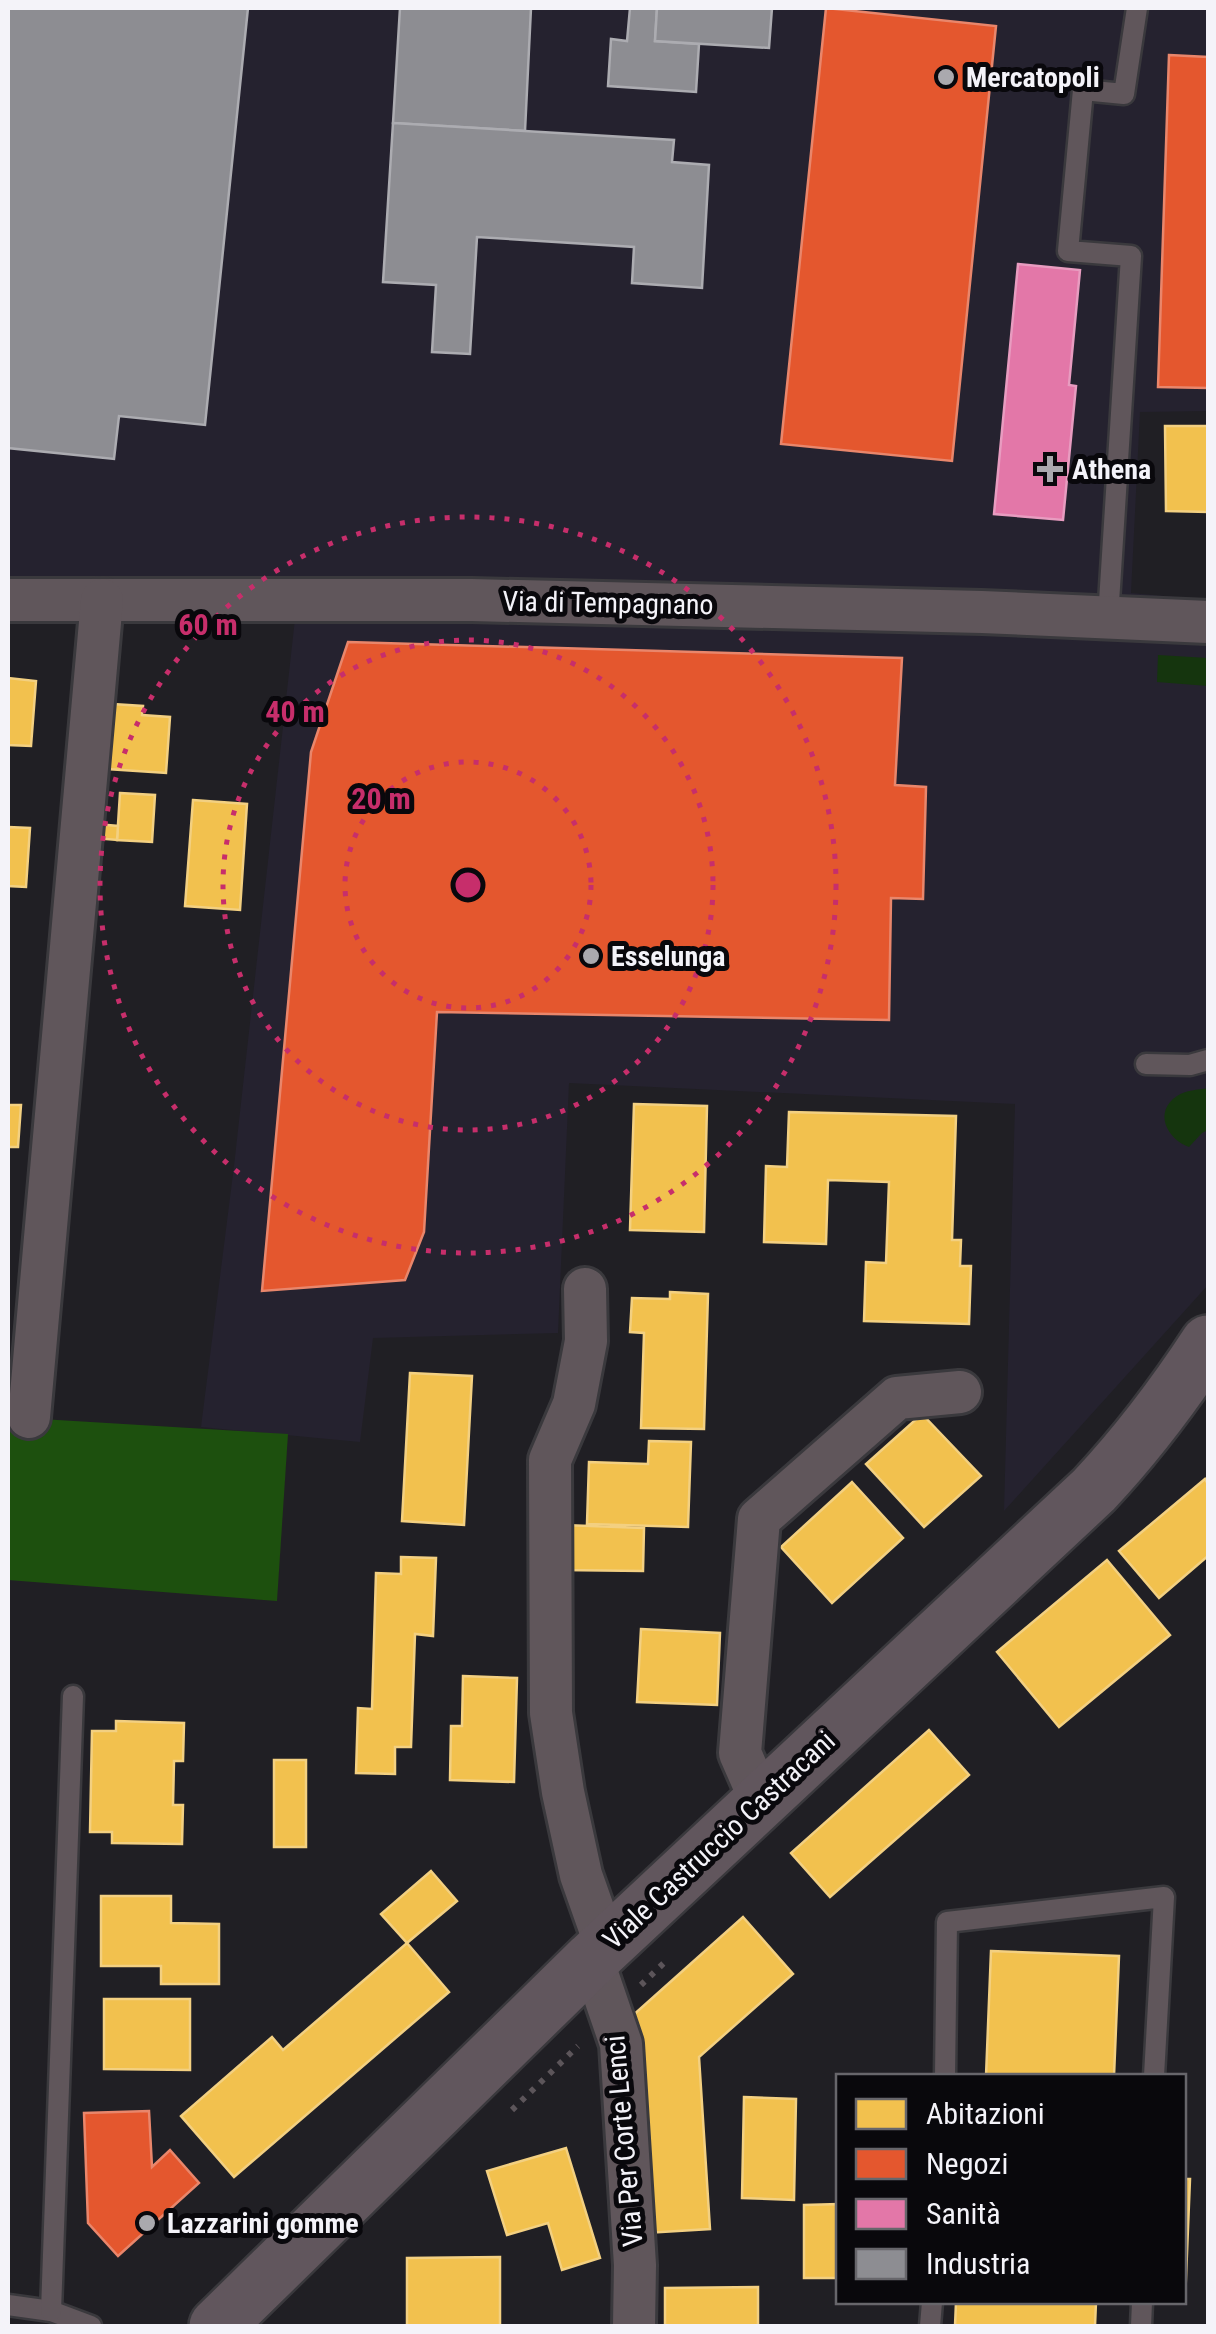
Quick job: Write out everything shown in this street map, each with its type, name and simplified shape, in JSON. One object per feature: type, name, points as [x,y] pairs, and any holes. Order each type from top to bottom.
[{"type":"main road","name":"Viale Castruccio Castracani","points":[[217,2326],[599,1952],[1094,1490],[1173,1396],[1208,1343]]},
{"type":"street","name":"Via di Tempagnano","points":[[8,600],[472,600],[982,612],[1208,622]]},
{"type":"street","points":[[30,1417],[102,600]]},
{"type":"street","name":"Via Per Corte Lenci","points":[[585,1289],[586,1341],[574,1404],[550,1460],[551,1713],[563,1792],[621,2044],[636,2265],[634,2326]]},
{"type":"street","points":[[761,1801],[740,1753],[759,1519],[898,1398],[960,1392]]},
{"type":"lane","points":[[1108,618],[1131,256],[1068,251],[1083,90],[1124,94],[1137,8]]},
{"type":"lane","points":[[1146,1064],[1190,1065],[1208,1060]]},
{"type":"lane","points":[[50,2311],[73,1696]]},
{"type":"lane","points":[[945,2074],[947,1922],[1164,1896],[1154,2074]]},
{"type":"lane","points":[[8,2305],[50,2311],[91,2326]]},
{"type":"shaded area","points":[[8,8],[1208,8],[1208,411],[1140,412],[1131,593],[1208,600],[1208,1285],[1004,1511],[1015,1104],[569,1083],[558,1333],[373,1338],[360,1442],[201,1427],[299,583],[8,577]]},
{"type":"green space","points":[[1158,655],[1208,658],[1208,686],[1157,682]]},
{"type":"green space","points":[[1208,1088],[1208,1130],[1189,1147],[1169,1132],[1166,1110],[1181,1094]]},
{"type":"green space","points":[[8,1417],[288,1434],[277,1601],[8,1580]]},
{"type":"building: Abitazioni","points":[[1165,426],[1208,426],[1208,512],[1166,511]]},
{"type":"building: Abitazioni","points":[[8,678],[36,681],[31,746],[8,745]]},
{"type":"building: Abitazioni","points":[[97,703],[143,706],[142,715],[170,717],[166,773],[92,768]]},
{"type":"building: Abitazioni","points":[[120,793],[155,795],[152,842],[117,840]]},
{"type":"building: Abitazioni","points":[[193,800],[247,804],[240,910],[185,906]]},
{"type":"building: Abitazioni","points":[[96,824],[118,826],[117,840],[95,838]]},
{"type":"building: Abitazioni","points":[[8,827],[30,828],[26,887],[8,886]]},
{"type":"building: Abitazioni","points":[[634,1104],[707,1106],[704,1232],[630,1230]]},
{"type":"building: Abitazioni","points":[[8,1105],[21,1105],[18,1147],[8,1147]]},
{"type":"building: Abitazioni","points":[[789,1112],[956,1116],[952,1240],[961,1240],[960,1266],[971,1266],[969,1324],[864,1321],[866,1262],[886,1263],[889,1182],[828,1180],[826,1244],[764,1242],[766,1166],[787,1167]]},
{"type":"building: Abitazioni","points":[[670,1292],[708,1294],[704,1429],[641,1428],[644,1333],[630,1332],[632,1298],[670,1299]]},
{"type":"building: Abitazioni","points":[[410,1373],[472,1376],[464,1525],[402,1521]]},
{"type":"building: Abitazioni","points":[[922,1414],[981,1476],[924,1527],[866,1464]]},
{"type":"building: Abitazioni","points":[[649,1441],[691,1442],[688,1527],[587,1524],[589,1462],[648,1464]]},
{"type":"building: Abitazioni","points":[[1205,1479],[1208,1556],[1159,1598],[1119,1551]]},
{"type":"building: Abitazioni","points":[[852,1482],[903,1538],[832,1603],[781,1547]]},
{"type":"building: Abitazioni","points":[[563,1525],[644,1528],[643,1571],[562,1570]]},
{"type":"building: Abitazioni","points":[[401,1557],[436,1558],[433,1636],[415,1634],[411,1747],[395,1747],[395,1774],[356,1773],[358,1708],[372,1709],[376,1573],[401,1574]]},
{"type":"building: Abitazioni","points":[[1107,1560],[1170,1635],[1059,1727],[997,1652]]},
{"type":"building: Abitazioni","points":[[641,1629],[720,1633],[717,1705],[637,1702]]},
{"type":"building: Abitazioni","points":[[463,1676],[517,1678],[514,1782],[450,1780],[451,1726],[462,1726]]},
{"type":"building: Abitazioni","points":[[116,1721],[184,1723],[183,1761],[174,1761],[173,1805],[183,1805],[182,1844],[112,1843],[112,1832],[90,1832],[92,1731],[116,1731]]},
{"type":"building: Abitazioni","points":[[929,1730],[969,1775],[830,1897],[791,1853]]},
{"type":"building: Abitazioni","points":[[274,1760],[306,1760],[306,1847],[274,1847]]},
{"type":"building: Abitazioni","points":[[431,1871],[457,1901],[407,1943],[381,1914]]},
{"type":"building: Abitazioni","points":[[101,1896],[171,1896],[171,1923],[219,1924],[219,1984],[161,1984],[161,1966],[101,1966]]},
{"type":"building: Abitazioni","points":[[743,1917],[793,1974],[699,2057],[710,2229],[646,2233],[631,2017]]},
{"type":"building: Abitazioni","points":[[407,1943],[449,1992],[234,2177],[181,2116],[272,2037],[283,2050]]},
{"type":"building: Abitazioni","points":[[991,1951],[1119,1956],[1114,2074],[986,2074]]},
{"type":"building: Abitazioni","points":[[104,1999],[190,1999],[190,2070],[104,2069]]},
{"type":"building: Abitazioni","points":[[744,2097],[796,2099],[794,2200],[742,2198]]},
{"type":"building: Abitazioni","points":[[566,2148],[600,2258],[562,2270],[548,2223],[507,2235],[487,2171]]},
{"type":"building: Abitazioni","points":[[1186,2179],[1190,2179],[1186,2277]]},
{"type":"building: Abitazioni","points":[[836,2204],[836,2278],[804,2278],[804,2205]]},
{"type":"building: Abitazioni","points":[[500,2257],[500,2326],[407,2326],[407,2258]]},
{"type":"building: Abitazioni","points":[[758,2287],[758,2326],[665,2326],[665,2288]]},
{"type":"building: Abitazioni","points":[[956,2304],[1096,2304],[1095,2326],[955,2326]]},
{"type":"building: Negozi","points":[[826,8],[996,26],[952,461],[781,444]]},
{"type":"building: Negozi","points":[[1169,55],[1208,57],[1208,388],[1158,387]]},
{"type":"building: Negozi","name":"Esselunga","points":[[348,642],[902,658],[895,785],[926,787],[923,899],[891,898],[889,1020],[437,1012],[424,1232],[405,1280],[262,1291],[311,752]]},
{"type":"building: Negozi","points":[[149,2111],[152,2167],[170,2150],[199,2183],[118,2256],[88,2223],[84,2113]]},
{"type":"building: Sanità","points":[[1018,264],[1080,270],[1069,385],[1076,386],[1063,520],[994,514]]},
{"type":"building: Industria","points":[[8,8],[248,8],[205,425],[119,416],[114,459],[8,448]]},
{"type":"building: Industria","points":[[400,8],[531,8],[525,131],[393,123]]},
{"type":"building: Industria","points":[[630,8],[657,8],[655,41],[699,44],[696,92],[608,86],[611,39],[627,41]]},
{"type":"building: Industria","points":[[657,8],[772,8],[769,48],[655,41]]},
{"type":"building: Industria","points":[[393,123],[674,140],[672,162],[709,165],[702,288],[632,283],[634,247],[477,237],[470,354],[432,352],[436,285],[383,282]]},
{"type":"place","name":"Mercatopoli","points":[[946,77]]},
{"type":"place","name":"Athena","points":[[1050,469]]},
{"type":"place","name":"Esselunga","points":[[591,956]]},
{"type":"place","name":"Lazzarini gomme","points":[[147,2223]]}]
